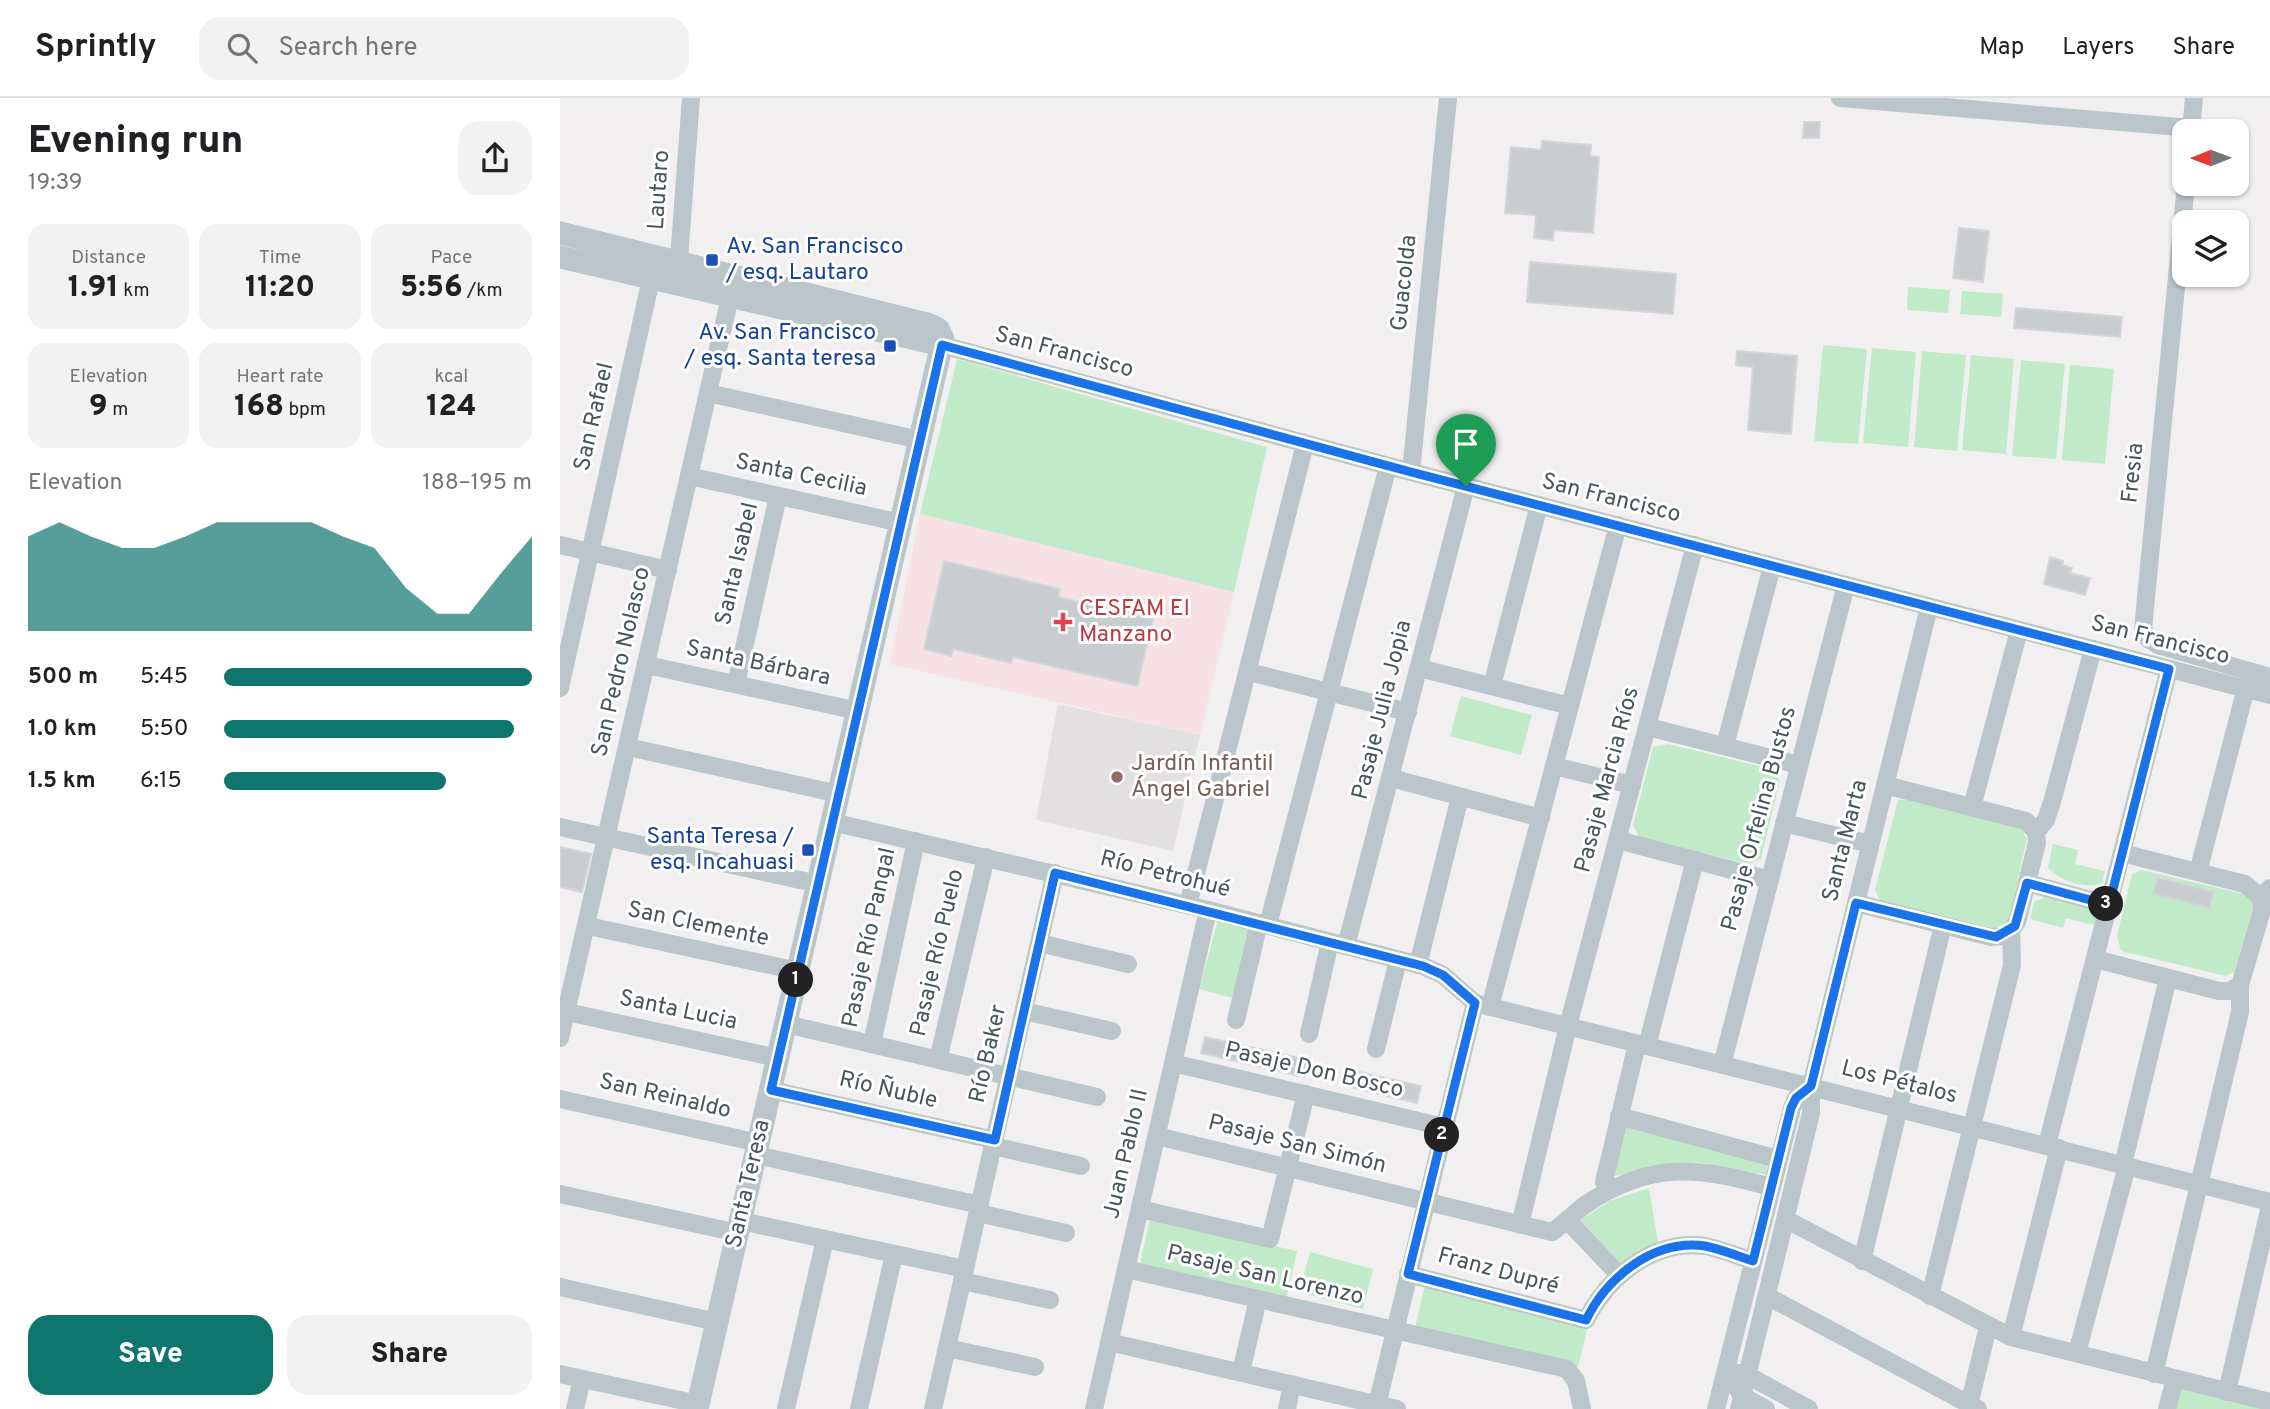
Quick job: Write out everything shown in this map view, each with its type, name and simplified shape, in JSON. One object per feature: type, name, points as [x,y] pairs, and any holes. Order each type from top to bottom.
[{"type":"street","name":"Lautaro","points":[[678,273],[691,98]]},
{"type":"street","name":"Guacolda","points":[[1411,472],[1448,98]]},
{"type":"street","points":[[1840,98],[2172,127]]},
{"type":"street","points":[[2192,119],[2194,98]]},
{"type":"street","name":"Fresia","points":[[2185,196],[2143,629],[2148,639],[2158,645],[2270,677]]},
{"type":"street","points":[[560,233],[678,273],[730,297],[942,345],[941,334],[927,324],[678,273],[651,279],[560,257]]},
{"type":"street","name":"San Rafael","points":[[560,688],[651,279]]},
{"type":"street","name":"San Pedro Nolasco","points":[[560,1038],[588,926],[730,297]]},
{"type":"street","name":"San Francisco","points":[[942,345],[1388,466],[2270,695]]},
{"type":"street","name":"Santa Teresa","points":[[698,1407],[942,345]]},
{"type":"street","points":[[708,393],[920,440]]},
{"type":"street","points":[[1188,905],[1305,444]]},
{"type":"street","points":[[1236,1020],[1329,692],[1388,466]]},
{"type":"street","name":"Santa Cecilia","points":[[689,476],[901,523]]},
{"type":"street","name":"Pasaje Julia Jopia","points":[[1309,1034],[1391,778],[1466,486]]},
{"type":"street","name":"Santa Isabel","points":[[736,684],[778,496]]},
{"type":"street","points":[[1492,686],[1539,505]]},
{"type":"street","points":[[1376,1407],[1444,1127],[1541,818],[1618,526]]},
{"type":"street","points":[[560,545],[668,570]]},
{"type":"street","name":"Pasaje Marcia Ríos","points":[[1520,1225],[1568,1026],[1695,545]]},
{"type":"street","points":[[1725,746],[1772,566]]},
{"type":"street","name":"Pasaje Orfelina Bustos","points":[[1722,1065],[1846,585]]},
{"type":"street","name":"Santa Marta","points":[[1741,1403],[1811,1113],[1811,1086],[1929,607]]},
{"type":"street","points":[[1972,807],[2019,630]]},
{"type":"street","points":[[2036,832],[2052,802],[2094,649]]},
{"type":"street","name":"Santa Bárbara","points":[[647,665],[858,711]]},
{"type":"street","points":[[1419,668],[1570,706]]},
{"type":"street","points":[[2011,1337],[2095,959],[2169,669]]},
{"type":"street","points":[[1248,672],[1408,712]]},
{"type":"street","points":[[2198,872],[2246,688]]},
{"type":"street","points":[[1648,727],[1799,765]]},
{"type":"street","points":[[628,747],[839,794]]},
{"type":"street","points":[[1554,766],[1632,785]]},
{"type":"street","points":[[1391,778],[1541,818]]},
{"type":"street","points":[[1856,903],[1991,937],[2002,936],[2017,922],[2038,843],[2036,832],[2026,821],[1885,785]]},
{"type":"street","points":[[1418,965],[1460,797]]},
{"type":"street","name":"Río Petrohué","points":[[832,822],[1188,905],[1418,965],[1443,975],[1483,1005]]},
{"type":"street","points":[[1784,824],[1870,844]]},
{"type":"street","points":[[560,827],[818,884]]},
{"type":"street","points":[[1618,840],[1770,880]]},
{"type":"street","name":"Pasaje Río Pangal","points":[[872,1044],[916,841]]},
{"type":"street","points":[[2122,853],[2245,884],[2266,893],[2240,985],[2240,1012],[2154,1374]]},
{"type":"street","name":"Pasaje Río Puelo","points":[[938,1060],[986,857]]},
{"type":"street","points":[[1609,1191],[1604,1182],[1619,1116],[1695,860]]},
{"type":"street","name":"Río Baker","points":[[933,1409],[1055,873]]},
{"type":"street","points":[[2027,883],[2109,905]]},
{"type":"street","name":"Juan Pablo II","points":[[1094,1409],[1208,910]]},
{"type":"street","points":[[1862,1261],[1943,925]]},
{"type":"street","name":"San Clemente","points":[[588,926],[798,971]]},
{"type":"street","points":[[1930,1296],[2012,965],[2011,930]]},
{"type":"street","points":[[1039,943],[1128,964]]},
{"type":"street","points":[[2252,949],[2270,954]]},
{"type":"street","points":[[2095,959],[2218,991],[2230,991],[2240,985]]},
{"type":"street","points":[[1376,1049],[1398,960]]},
{"type":"street","points":[[2077,1353],[2125,1165],[2168,978]]},
{"type":"street","name":"Los Pétalos","points":[[1483,1005],[2125,1165],[2270,1204]]},
{"type":"street","points":[[1024,1011],[1112,1031]]},
{"type":"street","name":"Santa Lucia","points":[[567,1012],[778,1058]]},
{"type":"street","points":[[786,1024],[1097,1097]]},
{"type":"street","name":"Pasaje Don Bosco","points":[[1173,1063],[1444,1127]]},
{"type":"street","name":"Santa Marta","points":[[1716,1409],[1778,1159],[1796,1098],[1811,1086]]},
{"type":"street","name":"Río Ñuble","points":[[771,1090],[1081,1166]]},
{"type":"street","points":[[1140,1209],[1270,1240],[1306,1094]]},
{"type":"street","name":"San Reinaldo","points":[[560,1099],[1066,1233]]},
{"type":"street","points":[[1619,1116],[1778,1159]]},
{"type":"street","name":"Pasaje San Simón","points":[[1157,1136],[1552,1232],[1567,1220]]},
{"type":"street","points":[[1619,1275],[1567,1220],[1609,1191],[1663,1172],[1689,1170],[1716,1172],[1771,1187]]},
{"type":"street","points":[[560,1194],[739,1227],[825,1239],[894,1254],[1050,1300]]},
{"type":"street","points":[[2227,1392],[2270,1204]]},
{"type":"street","points":[[1787,1220],[2011,1337],[2270,1402]]},
{"type":"street","points":[[786,1409],[825,1239]]},
{"type":"street","name":"Franz Dupré","points":[[1408,1274],[1586,1320],[1601,1295],[1619,1275],[1648,1257],[1680,1247],[1705,1246],[1753,1261]]},
{"type":"street","points":[[859,1409],[894,1254]]},
{"type":"street","name":"Pasaje San Lorenzo","points":[[1126,1269],[1567,1369],[1576,1381],[1582,1409]]},
{"type":"street","points":[[560,1287],[717,1322]]},
{"type":"street","points":[[1768,1296],[1972,1408],[1988,1327]]},
{"type":"street","points":[[1241,1372],[1258,1299]]},
{"type":"street","points":[[1109,1342],[1292,1384],[1376,1407],[1397,1409]]},
{"type":"street","points":[[947,1348],[1035,1367]]},
{"type":"street","points":[[1725,1371],[1747,1375],[1810,1409]]},
{"type":"street","points":[[1725,1371],[1741,1403],[1766,1409]]},
{"type":"street","points":[[560,1374],[698,1407]]},
{"type":"street","points":[[2167,1409],[2175,1378]]},
{"type":"street","points":[[575,1409],[582,1379]]},
{"type":"street","points":[[1287,1409],[1292,1384]]},
{"type":"shaded area","name":"CESFAM El Manzano","points":[[920,514],[1234,592],[1200,735],[890,664]]},
{"type":"shaded area","name":"Jardín Infantil Ángel Gabriel","points":[[1058,704],[1200,735],[1173,851],[1036,820]]},
{"type":"green space","points":[[1908,287],[1950,290],[1948,313],[1907,310]]},
{"type":"green space","points":[[1962,291],[2003,294],[2001,317],[1960,314]]},
{"type":"green space","points":[[1823,345],[1867,349],[1858,444],[1814,441]]},
{"type":"green space","points":[[1872,348],[1916,352],[1908,447],[1863,443]]},
{"type":"green space","points":[[1922,351],[1966,355],[1957,451],[1914,447]]},
{"type":"green space","points":[[1971,355],[2014,359],[2006,454],[1962,450]]},
{"type":"green space","points":[[957,359],[1267,447],[1234,592],[920,514]]},
{"type":"green space","points":[[2021,360],[2065,364],[2056,459],[2012,456]]},
{"type":"green space","points":[[2070,365],[2114,369],[2105,464],[2062,460]]},
{"type":"green space","points":[[1461,696],[1532,715],[1521,755],[1450,736]]},
{"type":"green space","points":[[1668,744],[1771,769],[1780,780],[1761,859],[1749,864],[1639,838],[1633,825],[1653,747]]},
{"type":"green space","points":[[1912,799],[2020,827],[2027,839],[2008,923],[1994,928],[1880,900],[1875,890],[1898,800]]},
{"type":"green space","points":[[2053,844],[2078,850],[2075,864],[2105,871],[2102,883],[2081,884],[2066,880],[2053,872],[2048,868]]},
{"type":"green space","points":[[2141,870],[2249,895],[2254,905],[2234,972],[2226,976],[2121,951],[2117,936],[2132,874]]},
{"type":"green space","points":[[2045,897],[2092,910],[2096,918],[2094,925],[2066,918],[2063,928],[2030,919],[2034,902]]},
{"type":"green space","points":[[1218,920],[1252,929],[1233,998],[1199,989]]},
{"type":"green space","points":[[1627,1125],[1767,1164],[1766,1175],[1699,1162],[1614,1176]]},
{"type":"green space","points":[[1649,1188],[1659,1249],[1618,1267],[1579,1221],[1610,1201]]},
{"type":"green space","points":[[1150,1219],[1297,1251],[1286,1300],[1139,1268]]},
{"type":"green space","points":[[1310,1252],[1373,1269],[1363,1309],[1299,1292]]},
{"type":"green space","points":[[1425,1285],[1588,1326],[1578,1367],[1415,1328]]},
{"type":"green space","points":[[2182,1386],[2268,1409],[2176,1409]]},
{"type":"building","points":[[1804,122],[1820,122],[1819,138],[1803,138]]},
{"type":"building","points":[[1542,141],[1591,145],[1590,156],[1599,157],[1593,233],[1554,230],[1553,240],[1534,238],[1536,215],[1505,213],[1511,147],[1541,150]]},
{"type":"building","points":[[1959,228],[1989,231],[1983,282],[1953,278]]},
{"type":"building","points":[[1530,262],[1676,274],[1673,314],[1527,302]]},
{"type":"building","points":[[2016,308],[2122,317],[2120,337],[2014,328]]},
{"type":"building","points":[[1737,351],[1797,356],[1791,434],[1748,430],[1753,367],[1736,365]]},
{"type":"building","points":[[2050,557],[2063,561],[2062,565],[2072,568],[2070,573],[2090,578],[2085,595],[2044,584]]},
{"type":"building","points":[[944,561],[1060,589],[1058,597],[1153,619],[1137,686],[1013,657],[1011,663],[953,649],[951,656],[924,649]]},
{"type":"building","points":[[560,847],[591,854],[582,892],[560,887]]},
{"type":"building","points":[[2157,877],[2214,892],[2210,908],[2153,894]]},
{"type":"building","points":[[1205,1037],[1308,1060],[1304,1077],[1201,1053]]},
{"type":"building","points":[[1346,1069],[1421,1086],[1417,1103],[1342,1085]]},
{"type":"place","name":"Av. San Francisco / esq. Lautaro","points":[[712,260]]},
{"type":"place","name":"Av. San Francisco / esq. Santa teresa","points":[[890,346]]},
{"type":"place","name":"CESFAM El Manzano","points":[[1063,622]]},
{"type":"place","name":"Jardín Infantil Ángel Gabriel","points":[[1117,777]]},
{"type":"place","name":"Santa Teresa / esq. Incahuasi","points":[[808,850]]},
{"type":"route","points":[[942,345],[1466,486],[2169,669],[2109,905],[2027,883],[2015,926],[2002,936],[1996,937],[1856,903],[1811,1086],[1796,1098],[1791,1108],[1753,1261],[1705,1246],[1680,1247],[1659,1252],[1637,1262],[1619,1275],[1601,1295],[1586,1320],[1408,1274],[1475,1003],[1450,979],[1423,966],[1055,873],[995,1140],[771,1090],[942,345]]}]
